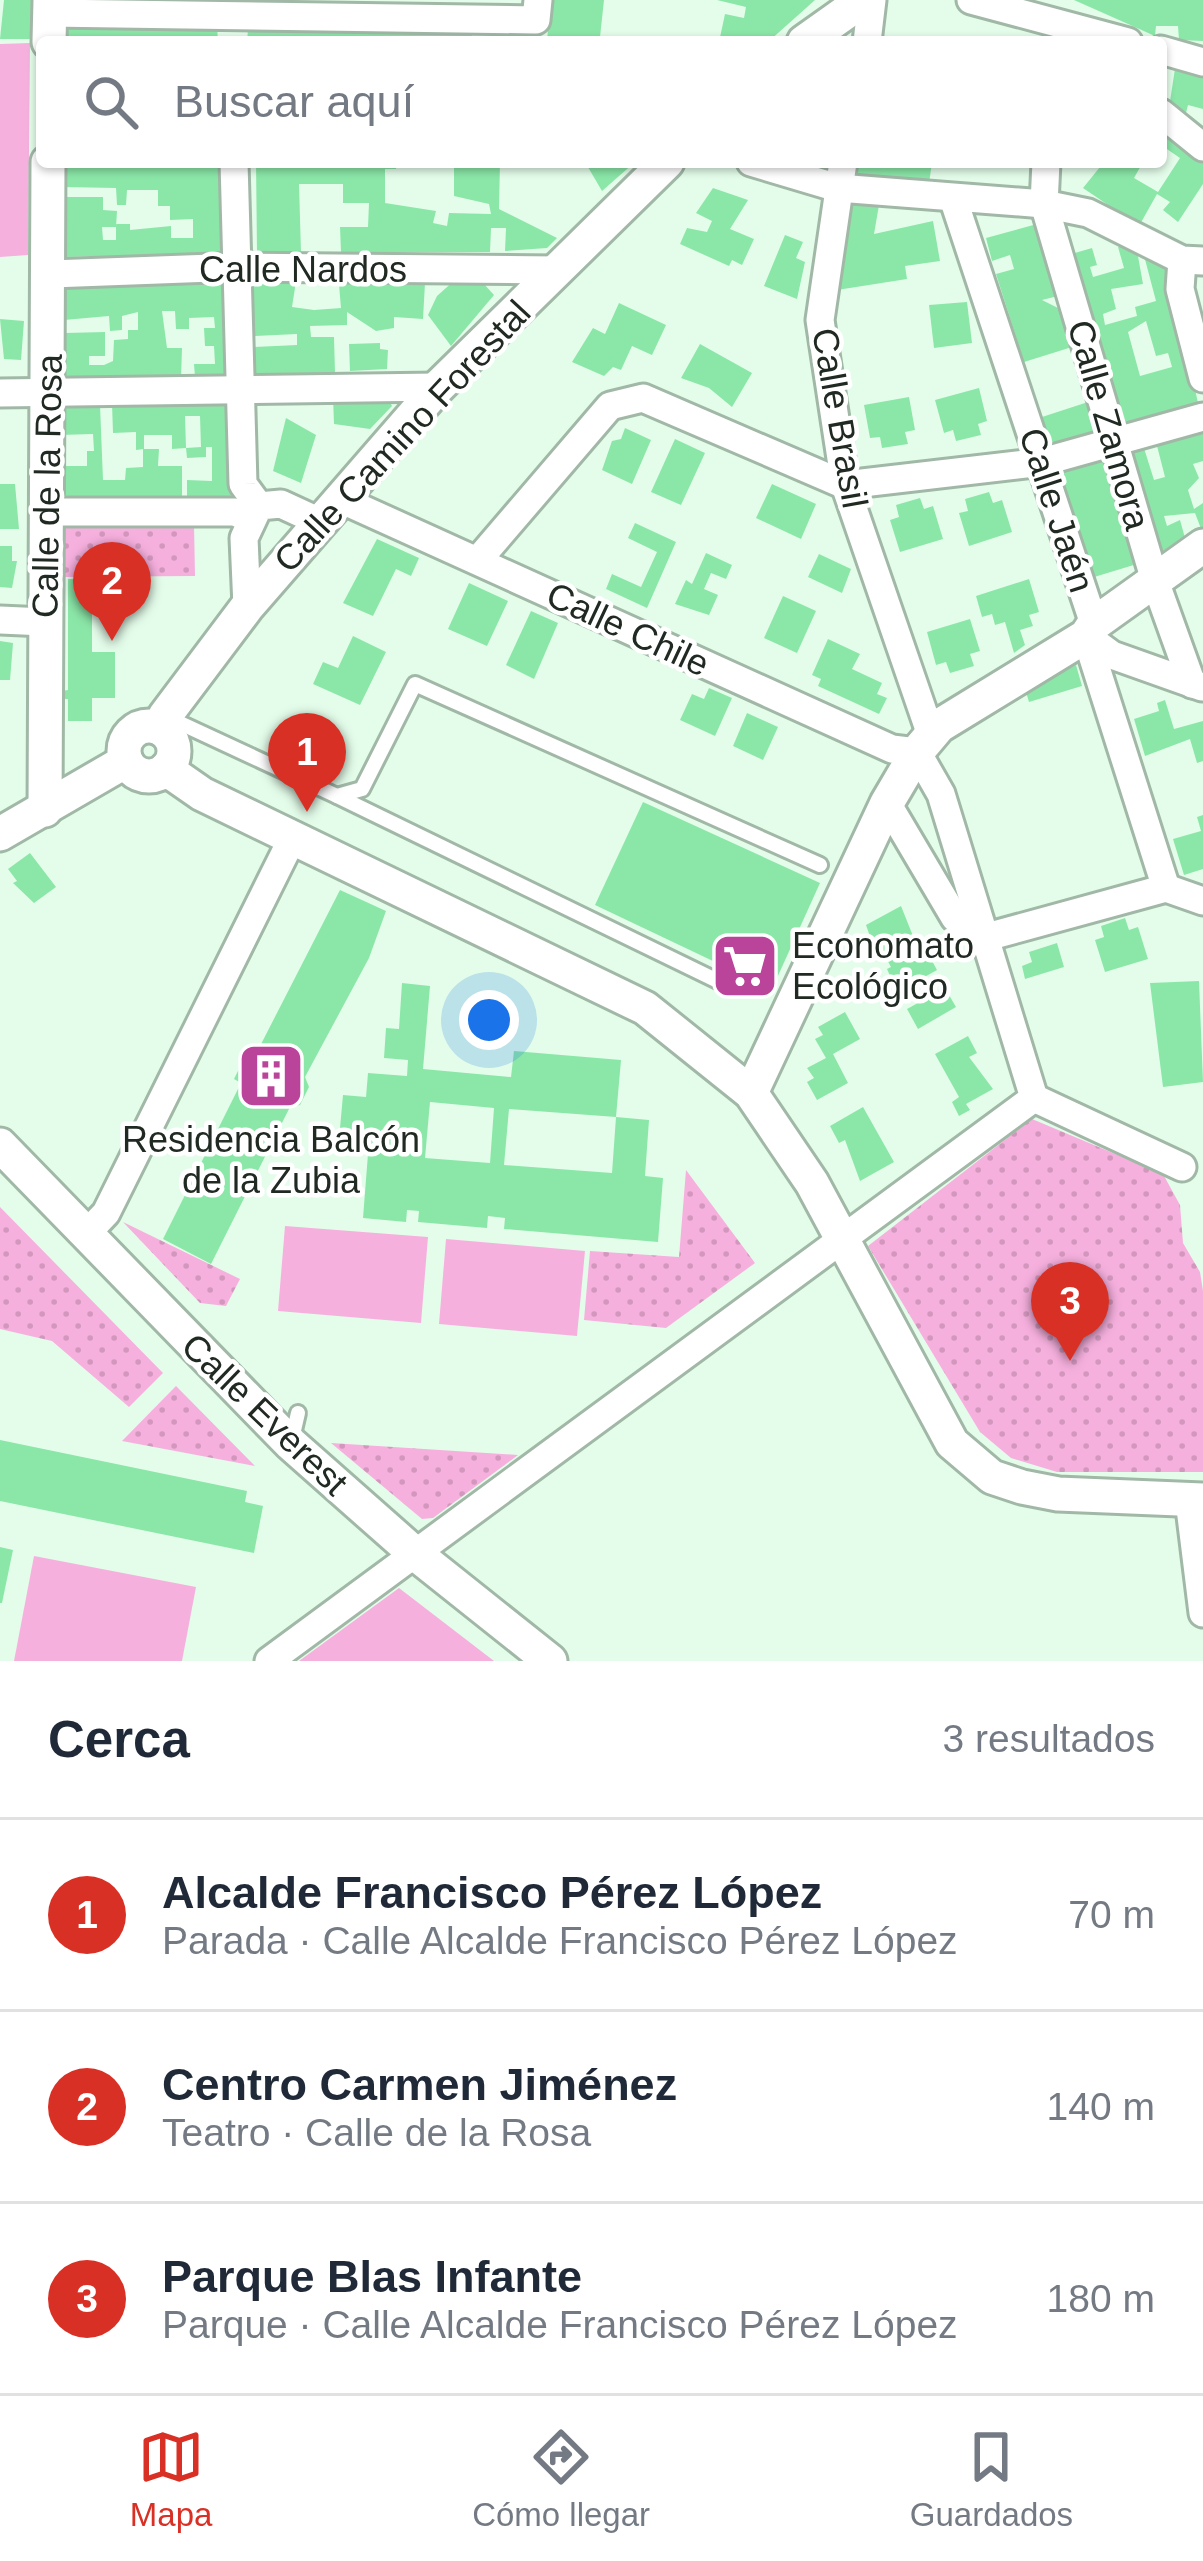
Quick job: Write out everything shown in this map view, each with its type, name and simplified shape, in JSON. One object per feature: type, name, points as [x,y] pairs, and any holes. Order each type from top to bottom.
[{"type":"street","points":[[812,36],[863,0]]},
{"type":"street","points":[[869,36],[872,0]]},
{"type":"street","points":[[971,0],[1066,36]]},
{"type":"street","points":[[50,18],[228,7],[537,10]]},
{"type":"street","points":[[1167,52],[1203,62]]},
{"type":"street","points":[[1167,118],[1203,147]]},
{"type":"street","name":"Calle de la Rosa","points":[[45,810],[48,168]]},
{"type":"street","points":[[234,168],[243,484],[254,512],[260,567]]},
{"type":"street","name":"Calle Camino Forestal","points":[[163,723],[247,607],[260,567],[330,511],[438,386],[662,168]]},
{"type":"street","points":[[792,168],[954,201],[1044,204],[1088,213],[1193,261],[1180,289],[1203,378]]},
{"type":"street","name":"Calle Zamora","points":[[1046,168],[1044,204],[1155,581],[1197,686]]},
{"type":"street","name":"Calle Brasil","points":[[840,175],[820,320],[844,485],[1034,1098]]},
{"type":"street","name":"Calle Jaén","points":[[954,201],[1042,462],[1166,888]]},
{"type":"street","name":"Calle Nardos","points":[[50,274],[239,267],[556,270]]},
{"type":"street","points":[[0,393],[438,386]]},
{"type":"street","points":[[478,560],[610,406],[643,398],[844,485],[1042,462],[1203,417]]},
{"type":"street","name":"Calle Chile","points":[[47,512],[254,512],[280,505],[330,511],[478,560],[892,749],[924,743]]},
{"type":"street","points":[[751,1093],[887,803],[924,743],[1155,581],[1198,557]]},
{"type":"street","points":[[0,620],[45,622]]},
{"type":"street","points":[[1090,630],[1112,655],[1197,686]]},
{"type":"street","points":[[166,769],[173,748],[163,723],[132,733],[124,746],[126,761],[143,776],[166,769],[293,838],[645,1008],[751,1093],[843,1236],[952,1443],[992,1477],[1058,1494],[1196,1500],[1203,1613]]},
{"type":"street","points":[[0,834],[126,761]]},
{"type":"street","name":"Calle Brasil","points":[[887,803],[955,918],[982,938]]},
{"type":"street","points":[[86,1234],[106,1213],[293,838]]},
{"type":"street","points":[[982,938],[1166,888],[1203,901]]},
{"type":"street","points":[[269,1661],[412,1551],[440,1537],[1034,1098],[1182,1167]]},
{"type":"street","name":"Calle Everest","points":[[0,1145],[86,1234],[294,1428],[412,1551],[550,1661]]},
{"type":"lane","points":[[337,796],[362,789],[415,684],[820,865]]},
{"type":"lane","points":[[163,723],[337,796],[728,986]]},
{"type":"shaded area","points":[[30,43],[28,255],[0,257],[0,44]]},
{"type":"shaded area","points":[[61,523],[194,523],[195,576],[62,577]]},
{"type":"shaded area","points":[[1032,1119],[1163,1174],[1180,1205],[1183,1243],[1200,1272],[1203,1291],[1203,1472],[1057,1472],[1011,1458],[980,1432],[868,1246]]},
{"type":"shaded area","points":[[686,1170],[755,1263],[666,1328],[584,1320],[590,1251],[679,1257]]},
{"type":"shaded area","points":[[0,1207],[163,1373],[129,1407],[52,1341],[0,1329]]},
{"type":"shaded area","points":[[123,1222],[240,1279],[226,1306],[200,1303]]},
{"type":"shaded area","points":[[285,1226],[428,1237],[421,1323],[278,1311]]},
{"type":"shaded area","points":[[446,1239],[585,1251],[577,1336],[439,1324]]},
{"type":"shaded area","points":[[176,1386],[255,1466],[122,1441]]},
{"type":"shaded area","points":[[331,1443],[518,1455],[433,1518],[422,1519]]},
{"type":"shaded area","points":[[34,1556],[196,1587],[182,1661],[14,1661]]},
{"type":"shaded area","points":[[399,1588],[494,1661],[299,1661]]},
{"type":"building","points":[[4,0],[33,0],[30,39],[0,39]]},
{"type":"building","points":[[550,0],[604,0],[600,36],[547,36]]},
{"type":"building","points":[[717,0],[815,0],[775,36],[720,36],[725,14],[744,18],[746,7]]},
{"type":"building","points":[[1074,0],[1203,0],[1203,41],[1179,40],[1178,26],[1156,26],[1155,36]]},
{"type":"building","points":[[64,24],[217,25],[218,36],[64,36]]},
{"type":"building","points":[[248,29],[472,32],[472,36],[247,36]]},
{"type":"building","points":[[1176,62],[1203,70],[1203,109],[1188,105],[1186,113],[1169,108]]},
{"type":"building","points":[[1167,128],[1203,155],[1203,184],[1178,222],[1163,210],[1170,202],[1157,194],[1139,226],[1083,188],[1099,168],[1140,168],[1134,178],[1158,192],[1180,158],[1167,149]]},
{"type":"building","points":[[63,168],[222,168],[225,254],[63,257],[63,197],[103,197],[103,210],[117,211],[116,224],[130,224],[130,230],[171,226],[171,238],[193,238],[193,219],[170,220],[170,206],[158,206],[158,190],[127,190],[126,205],[117,205],[116,188],[63,187]],"holes":[[[102,227],[116,227],[116,240],[103,240]]]},
{"type":"building","points":[[256,168],[396,168],[385,169],[385,203],[436,211],[433,223],[447,226],[449,213],[491,214],[489,204],[454,196],[454,168],[500,168],[499,209],[557,238],[547,248],[505,251],[506,228],[491,228],[490,252],[341,252],[340,227],[368,227],[369,203],[343,203],[343,184],[299,184],[301,253],[257,253]]},
{"type":"building","points":[[589,168],[628,168],[602,191]]},
{"type":"building","points":[[854,168],[931,168],[929,184],[852,176]]},
{"type":"building","points":[[713,188],[748,200],[730,229],[754,239],[742,265],[732,260],[729,266],[680,244],[687,228],[707,232],[712,221],[696,213]]},
{"type":"building","points":[[846,202],[879,205],[874,234],[933,221],[940,261],[905,266],[907,279],[837,290]]},
{"type":"building","points":[[1037,224],[1058,296],[1042,300],[1060,309],[1072,347],[1024,362],[996,274],[1014,269],[1010,255],[992,261],[986,238]]},
{"type":"building","points":[[785,235],[803,242],[796,258],[805,262],[797,299],[764,286]]},
{"type":"building","points":[[1136,245],[1143,284],[1111,289],[1116,309],[1103,314],[1105,325],[1137,316],[1135,307],[1156,301],[1142,248],[1167,261],[1198,403],[1118,429],[1068,255],[1092,248],[1097,265],[1090,267],[1093,277],[1124,268],[1118,247]],"holes":[[[1146,321],[1156,356],[1168,353],[1172,367],[1140,376],[1128,332]]]},
{"type":"building","points":[[465,271],[472,271],[494,295],[451,346],[428,315],[437,296]]},
{"type":"building","points":[[338,273],[425,283],[423,319],[394,317],[394,328],[376,331],[347,312],[347,325],[310,326],[311,337],[334,337],[335,373],[255,377],[254,347],[297,345],[297,334],[255,336],[251,276],[297,275],[292,307],[314,310],[341,308]]},
{"type":"building","points":[[230,280],[229,377],[195,377],[194,364],[215,364],[214,346],[205,346],[204,328],[215,328],[214,317],[189,318],[189,329],[176,329],[175,311],[162,311],[167,348],[182,348],[181,380],[64,382],[65,333],[105,332],[105,356],[89,356],[89,365],[104,365],[113,361],[114,340],[128,339],[128,330],[138,330],[138,312],[122,316],[122,330],[110,331],[109,316],[64,320],[65,285]]},
{"type":"building","points":[[967,302],[972,343],[934,348],[929,305]]},
{"type":"building","points":[[619,303],[666,325],[652,355],[632,346],[621,370],[613,367],[604,376],[572,362],[593,328],[605,334]]},
{"type":"building","points":[[0,319],[24,321],[21,360],[4,359]]},
{"type":"building","points":[[380,343],[380,349],[388,350],[387,369],[350,371],[349,344]]},
{"type":"building","points":[[700,344],[752,373],[732,407],[709,388],[681,378]]},
{"type":"building","points":[[979,388],[987,421],[978,424],[981,435],[956,441],[953,430],[944,433],[935,400]]},
{"type":"building","points":[[386,394],[392,406],[370,429],[334,424],[333,397]]},
{"type":"building","points":[[909,397],[915,430],[905,432],[908,444],[882,448],[880,437],[870,438],[864,405]]},
{"type":"building","points":[[227,400],[231,498],[187,497],[187,480],[212,481],[212,447],[206,447],[206,457],[187,458],[186,448],[172,449],[172,435],[144,435],[144,449],[136,450],[136,432],[113,433],[112,404]],"holes":[[[185,416],[200,416],[201,447],[186,448]]]},
{"type":"building","points":[[1088,402],[1098,435],[1051,448],[1042,417]]},
{"type":"building","points":[[100,405],[103,480],[125,480],[126,468],[143,467],[143,449],[159,449],[158,466],[182,466],[182,498],[61,499],[60,466],[87,466],[87,451],[94,451],[93,434],[59,435],[61,407]]},
{"type":"building","points":[[286,418],[316,435],[301,483],[273,471]]},
{"type":"building","points":[[625,428],[651,440],[632,484],[602,470],[612,441],[621,439]]},
{"type":"building","points":[[1203,430],[1203,461],[1193,464],[1199,478],[1188,490],[1194,509],[1203,503],[1203,534],[1195,513],[1164,516],[1167,526],[1180,520],[1185,538],[1161,554],[1127,450],[1143,445],[1154,480],[1165,477],[1156,442]]},
{"type":"building","points":[[675,439],[705,453],[681,505],[651,492]]},
{"type":"building","points":[[1104,456],[1137,564],[1091,578],[1057,470]]},
{"type":"building","points":[[0,484],[15,484],[19,529],[0,529]]},
{"type":"building","points":[[772,484],[816,504],[801,539],[756,518]]},
{"type":"building","points":[[989,492],[993,503],[1002,500],[1012,532],[969,546],[959,513],[968,511],[965,499]]},
{"type":"building","points":[[920,498],[924,509],[933,506],[943,539],[900,552],[890,520],[899,517],[896,505]]},
{"type":"building","points":[[635,523],[676,542],[647,608],[606,589],[612,574],[641,587],[657,552],[628,538]]},
{"type":"building","points":[[377,539],[419,558],[411,576],[396,569],[373,616],[343,603]]},
{"type":"building","points":[[0,546],[12,546],[12,561],[17,561],[12,588],[0,587]]},
{"type":"building","points":[[706,553],[732,565],[726,579],[711,573],[704,589],[718,595],[709,615],[675,604],[686,580],[692,584]]},
{"type":"building","points":[[819,554],[851,569],[842,593],[808,577]]},
{"type":"building","points":[[68,579],[92,579],[92,652],[115,652],[115,698],[92,698],[92,721],[68,721],[68,699],[62,699],[62,691],[68,690]]},
{"type":"building","points":[[1029,579],[1039,612],[1029,615],[1033,626],[1020,630],[1025,645],[1014,653],[1005,622],[995,625],[992,614],[982,617],[976,596]]},
{"type":"building","points":[[469,583],[508,601],[487,646],[448,629]]},
{"type":"building","points":[[783,596],[816,611],[797,653],[764,638]]},
{"type":"building","points":[[531,611],[558,623],[534,679],[506,665]]},
{"type":"building","points":[[970,619],[980,651],[970,654],[974,666],[950,673],[946,662],[936,665],[927,632]]},
{"type":"building","points":[[353,636],[386,652],[360,705],[313,684],[323,662],[338,668]]},
{"type":"building","points":[[828,639],[860,654],[852,669],[882,683],[877,694],[887,698],[879,714],[818,686],[821,679],[812,675]]},
{"type":"building","points":[[0,641],[13,643],[10,680],[0,680]]},
{"type":"building","points":[[1076,665],[1082,686],[1029,702],[1026,692]]},
{"type":"building","points":[[709,688],[732,698],[715,736],[680,720],[692,694],[704,699]]},
{"type":"building","points":[[1165,700],[1174,729],[1203,721],[1203,761],[1197,763],[1190,739],[1145,756],[1134,719],[1159,711],[1157,703]]},
{"type":"building","points":[[747,713],[778,727],[763,760],[733,746]]},
{"type":"building","points":[[643,802],[820,883],[772,989],[595,905]]},
{"type":"building","points":[[1203,815],[1203,869],[1184,875],[1173,839],[1201,831],[1197,817]]},
{"type":"building","points":[[30,853],[56,887],[34,903],[13,883],[17,881],[8,869]]},
{"type":"building","name":"Residencia Balcón de la Zubia","points":[[340,890],[386,911],[369,958],[305,1077],[309,1087],[300,1105],[290,1107],[211,1264],[163,1239],[241,1083],[234,1079],[249,1049],[258,1050]]},
{"type":"building","points":[[901,906],[919,951],[925,948],[937,970],[903,989],[896,976],[891,978],[887,969],[891,967],[879,945],[874,948],[866,925]]},
{"type":"building","points":[[1125,918],[1129,930],[1138,927],[1148,959],[1105,972],[1095,940],[1104,937],[1101,926]]},
{"type":"building","points":[[1057,943],[1064,967],[1025,979],[1022,966],[1032,962],[1029,952]]},
{"type":"building","points":[[1199,981],[1203,1082],[1163,1087],[1150,983]]},
{"type":"building","points":[[402,983],[430,986],[423,1069],[511,1077],[514,1051],[621,1060],[616,1117],[649,1120],[645,1176],[663,1178],[658,1242],[504,1229],[505,1218],[488,1216],[487,1228],[418,1222],[419,1211],[407,1210],[406,1222],[363,1218],[369,1141],[339,1139],[343,1095],[366,1097],[368,1073],[407,1076],[408,1060],[384,1058],[386,1028],[399,1029]],"holes":[[[430,1102],[494,1108],[490,1163],[425,1158]],[[509,1109],[616,1117],[612,1173],[504,1165]]]},
{"type":"building","points":[[945,988],[956,1007],[918,1029],[907,1009]]},
{"type":"building","points":[[845,1012],[860,1039],[833,1054],[848,1083],[817,1100],[807,1082],[814,1078],[807,1068],[826,1058],[815,1039],[823,1035],[818,1027]]},
{"type":"building","points":[[968,1036],[977,1053],[969,1057],[993,1089],[966,1104],[970,1110],[959,1116],[952,1102],[959,1097],[935,1054]]},
{"type":"building","points":[[863,1107],[894,1162],[860,1181],[845,1140],[839,1143],[830,1126]]},
{"type":"building","points":[[0,1440],[247,1491],[245,1502],[263,1506],[254,1553],[0,1501]]},
{"type":"building","points":[[0,1547],[13,1550],[2,1603],[0,1603]]},
{"type":"place","name":"Centro Carmen Jiménez","points":[[112,641]]},
{"type":"place","name":"Alcalde Francisco Pérez López","points":[[307,812]]},
{"type":"place","name":"Economato Ecológico","points":[[745,966]]},
{"type":"place","name":"Residencia Balcón de la Zubia","points":[[271,1076]]},
{"type":"place","name":"Parque Blas Infante","points":[[1070,1361]]}]
